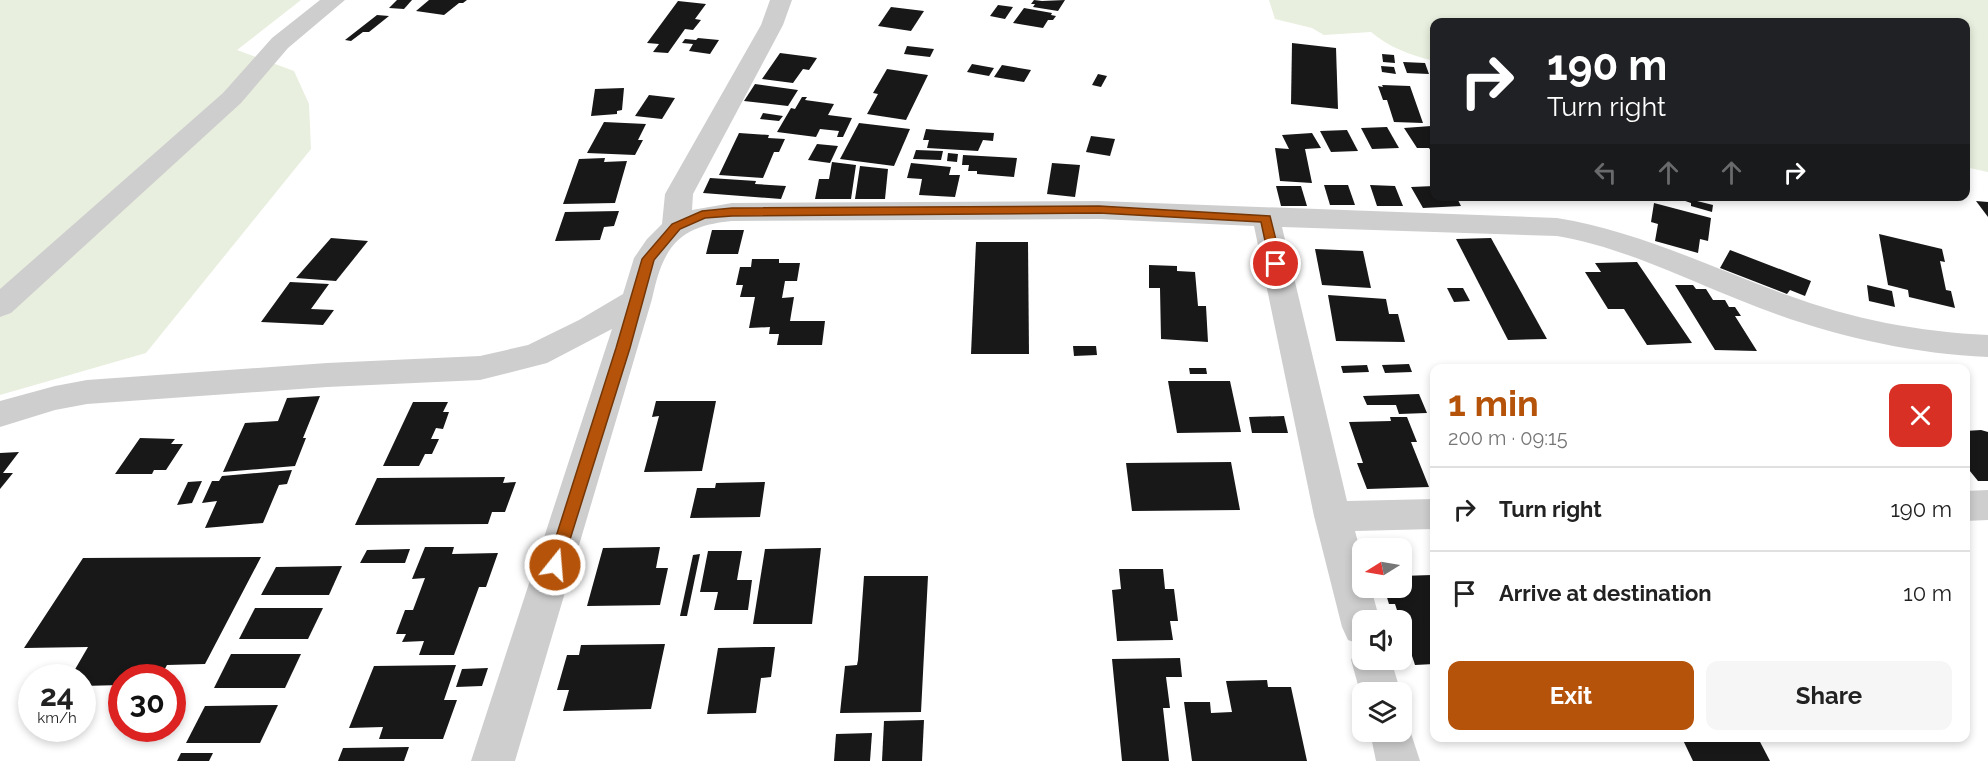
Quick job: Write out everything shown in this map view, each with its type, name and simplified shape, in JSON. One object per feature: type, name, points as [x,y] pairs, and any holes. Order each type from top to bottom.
[{"type":"street","points":[[0,306],[232,98],[280,43],[334,0]]},
{"type":"street","points":[[676,226],[679,194],[766,35],[781,0]]},
{"type":"street","points":[[493,761],[648,259],[676,226],[702,214],[1099,210],[1576,229],[1650,250],[1756,295],[1823,319],[1925,342],[1988,346]]},
{"type":"street","points":[[1266,218],[1332,516],[1357,610]]},
{"type":"street","points":[[0,414],[55,398],[87,392],[327,375],[480,368],[536,355],[591,328],[637,299]]},
{"type":"street","points":[[1970,506],[1988,505]]},
{"type":"street","points":[[1332,516],[1430,514]]},
{"type":"street","points":[[1393,742],[1398,761]]},
{"type":"green space","points":[[0,0],[301,0],[237,50],[294,71],[309,104],[311,149],[146,353],[0,395]]},
{"type":"green space","points":[[1269,0],[1988,0],[1988,172],[1970,168],[1970,18],[1430,18],[1430,60],[1401,50],[1371,32],[1324,35],[1312,28],[1275,19]]},
{"type":"building","points":[[397,0],[412,0],[404,9],[389,8]]},
{"type":"building","points":[[429,0],[467,0],[459,3],[444,15],[416,11]]},
{"type":"building","points":[[1034,0],[1065,0],[1058,11],[1033,7],[1035,4],[1031,4]]},
{"type":"building","points":[[678,1],[706,4],[695,19],[701,20],[693,30],[685,29],[668,53],[653,52],[659,44],[647,43]]},
{"type":"building","points":[[998,5],[1013,7],[1005,19],[990,16]]},
{"type":"building","points":[[891,7],[924,11],[911,31],[878,26]]},
{"type":"building","points":[[1024,8],[1052,13],[1051,15],[1056,16],[1053,20],[1048,20],[1043,28],[1013,23]]},
{"type":"building","points":[[377,15],[389,16],[369,32],[363,32],[351,41],[345,40]]},
{"type":"building","points":[[698,38],[719,40],[710,54],[689,51],[693,44],[682,43],[685,39],[696,40]]},
{"type":"building","points":[[1292,43],[1336,48],[1338,109],[1291,104]]},
{"type":"building","points":[[907,46],[934,49],[930,57],[904,54]]},
{"type":"building","points":[[780,53],[817,58],[809,70],[803,69],[793,83],[762,79]]},
{"type":"building","points":[[1382,54],[1394,55],[1395,63],[1383,62]]},
{"type":"building","points":[[1403,62],[1425,63],[1429,74],[1407,73]]},
{"type":"building","points":[[972,64],[994,68],[989,76],[967,72]]},
{"type":"building","points":[[1002,65],[1031,70],[1024,82],[994,77]]},
{"type":"building","points":[[1381,66],[1394,67],[1396,74],[1382,72]]},
{"type":"building","points":[[887,69],[928,75],[906,120],[867,114],[878,94],[873,93]]},
{"type":"building","points":[[1098,74],[1107,76],[1101,87],[1092,85]]},
{"type":"building","points":[[755,84],[798,90],[788,106],[744,101]]},
{"type":"building","points":[[1382,85],[1410,86],[1423,123],[1394,122],[1387,100],[1383,100],[1378,86],[1383,87]]},
{"type":"building","points":[[624,88],[622,110],[617,111],[617,114],[591,116],[595,89]]},
{"type":"building","points":[[649,95],[675,98],[662,119],[635,116]]},
{"type":"building","points":[[802,97],[807,97],[805,100],[834,104],[828,115],[852,118],[843,137],[837,137],[839,131],[820,129],[816,137],[777,132],[791,108],[795,109]]},
{"type":"building","points":[[763,113],[783,116],[779,121],[760,119]]},
{"type":"building","points":[[604,122],[646,124],[638,140],[643,140],[635,155],[587,153]]},
{"type":"building","points":[[859,123],[910,129],[894,166],[840,159]]},
{"type":"building","points":[[1430,126],[1430,150],[1417,148],[1404,128]]},
{"type":"building","points":[[1387,127],[1399,148],[1372,149],[1361,128]]},
{"type":"building","points":[[926,129],[994,133],[993,141],[983,140],[978,151],[927,148],[929,140],[923,140]]},
{"type":"building","points":[[1347,130],[1358,151],[1331,152],[1320,131]]},
{"type":"building","points":[[739,133],[769,135],[768,138],[785,139],[779,152],[774,152],[763,178],[719,175]]},
{"type":"building","points":[[1312,133],[1321,148],[1305,149],[1312,183],[1280,181],[1275,148],[1289,149],[1282,135]]},
{"type":"building","points":[[1091,136],[1115,139],[1110,156],[1086,152]]},
{"type":"building","points":[[817,144],[838,146],[830,163],[808,160]]},
{"type":"building","points":[[916,150],[943,151],[941,160],[913,159]]},
{"type":"building","points":[[948,153],[958,154],[957,162],[947,161]]},
{"type":"building","points":[[963,155],[1017,158],[1014,177],[977,174],[977,171],[968,171],[969,165],[962,165]]},
{"type":"building","points":[[605,158],[604,162],[627,161],[615,203],[563,204],[579,159]]},
{"type":"building","points":[[832,162],[856,165],[851,199],[815,199],[819,179],[829,179]]},
{"type":"building","points":[[911,163],[951,167],[949,175],[960,175],[955,197],[919,195],[922,179],[907,178]]},
{"type":"building","points":[[1052,163],[1080,165],[1075,197],[1047,194]]},
{"type":"building","points":[[860,166],[888,169],[885,199],[855,199]]},
{"type":"building","points":[[710,178],[756,181],[755,184],[786,186],[781,199],[703,193]]},
{"type":"building","points":[[1324,185],[1348,185],[1355,205],[1330,205]]},
{"type":"building","points":[[1370,185],[1395,186],[1403,206],[1377,206]]},
{"type":"building","points":[[1276,186],[1301,186],[1307,206],[1281,206]]},
{"type":"building","points":[[1430,186],[1430,201],[1458,201],[1461,206],[1423,208],[1411,187]]},
{"type":"building","points":[[1685,201],[1713,205],[1712,212],[1691,206],[1691,203]]},
{"type":"building","points":[[1976,201],[1988,202],[1988,217]]},
{"type":"building","points":[[1654,203],[1711,218],[1708,241],[1700,239],[1698,253],[1655,241],[1658,224],[1651,222]]},
{"type":"building","points":[[619,211],[614,226],[604,227],[600,240],[555,241],[565,212]]},
{"type":"building","points":[[712,230],[744,230],[738,254],[706,254]]},
{"type":"building","points":[[1879,234],[1942,249],[1945,262],[1940,261],[1946,290],[1951,291],[1955,308],[1909,297],[1908,290],[1888,285]]},
{"type":"building","points":[[331,238],[368,241],[336,281],[296,278]]},
{"type":"building","points":[[1491,238],[1547,339],[1508,340],[1456,239]]},
{"type":"building","points":[[976,242],[1028,242],[1029,354],[971,354]]},
{"type":"building","points":[[1315,249],[1363,251],[1371,288],[1322,285]]},
{"type":"building","points":[[1730,250],[1811,281],[1805,296],[1790,290],[1787,294],[1720,268]]},
{"type":"building","points":[[752,259],[779,259],[779,263],[800,263],[797,281],[785,281],[782,298],[794,297],[790,321],[825,321],[822,345],[777,345],[779,334],[769,334],[770,327],[749,328],[755,297],[740,297],[743,285],[736,285],[740,267],[751,267]]},
{"type":"building","points":[[1637,262],[1692,343],[1647,345],[1624,309],[1608,309],[1585,272],[1601,272],[1595,263]]},
{"type":"building","points":[[1149,265],[1177,266],[1177,271],[1195,272],[1198,306],[1206,306],[1208,342],[1161,339],[1160,288],[1149,288]]},
{"type":"building","points":[[290,282],[329,284],[311,309],[334,310],[323,325],[261,322]]},
{"type":"building","points":[[1675,285],[1693,285],[1696,289],[1706,289],[1713,300],[1725,300],[1729,307],[1735,307],[1741,316],[1735,316],[1757,351],[1715,350]]},
{"type":"building","points":[[1867,285],[1892,291],[1895,307],[1869,301]]},
{"type":"building","points":[[1447,288],[1463,288],[1470,301],[1454,302]]},
{"type":"building","points":[[1328,295],[1386,299],[1389,314],[1398,314],[1405,342],[1336,341]]},
{"type":"building","points":[[1073,346],[1096,346],[1097,355],[1074,356]]},
{"type":"building","points":[[1409,364],[1412,372],[1385,373],[1382,365]]},
{"type":"building","points":[[1367,365],[1369,372],[1343,373],[1341,366]]},
{"type":"building","points":[[1189,368],[1206,368],[1207,374],[1190,374]]},
{"type":"building","points":[[1168,381],[1230,381],[1241,432],[1177,433]]},
{"type":"building","points":[[1419,394],[1427,413],[1399,414],[1396,405],[1367,405],[1363,396]]},
{"type":"building","points":[[320,396],[303,438],[306,438],[295,466],[223,472],[245,423],[278,421],[287,398]]},
{"type":"building","points":[[656,401],[716,401],[702,471],[644,472],[659,416],[652,417]]},
{"type":"building","points":[[413,402],[448,402],[443,412],[449,412],[443,429],[436,428],[431,439],[439,439],[432,454],[425,454],[419,466],[383,466]]},
{"type":"building","points":[[1284,416],[1288,433],[1252,433],[1249,417]]},
{"type":"building","points":[[1390,417],[1407,417],[1417,442],[1411,442],[1429,487],[1367,489],[1357,463],[1363,463],[1349,422],[1391,421]]},
{"type":"building","points":[[1970,431],[1988,432],[1988,481],[1978,481],[1970,471]]},
{"type":"building","points":[[140,438],[175,439],[171,444],[183,444],[166,470],[154,470],[152,474],[115,474]]},
{"type":"building","points":[[19,452],[3,473],[13,473],[0,489],[0,453]]},
{"type":"building","points":[[1231,462],[1240,510],[1132,511],[1126,463]]},
{"type":"building","points":[[292,470],[287,484],[279,485],[263,523],[205,528],[217,501],[202,503],[212,481],[219,481],[222,476]]},
{"type":"building","points":[[505,477],[503,483],[516,482],[505,512],[492,512],[488,524],[355,525],[377,478]]},
{"type":"building","points":[[202,481],[192,503],[177,505],[188,482]]},
{"type":"building","points":[[765,482],[760,517],[690,518],[697,488],[715,488],[716,483]]},
{"type":"building","points":[[425,547],[454,547],[452,554],[498,553],[486,587],[479,587],[454,655],[419,655],[424,641],[402,642],[406,634],[396,634],[405,610],[413,610],[425,578],[412,579]]},
{"type":"building","points":[[660,547],[656,568],[668,568],[660,605],[587,606],[603,548]]},
{"type":"building","points":[[821,548],[812,624],[753,624],[765,549]]},
{"type":"building","points":[[410,549],[405,563],[360,563],[367,550]]},
{"type":"building","points":[[708,551],[742,551],[737,580],[752,580],[748,610],[714,610],[718,592],[700,592]]},
{"type":"building","points":[[700,554],[687,616],[680,616],[693,555]]},
{"type":"building","points":[[261,557],[205,664],[108,664],[108,685],[96,686],[96,664],[78,664],[88,647],[24,648],[83,558]]},
{"type":"building","points":[[342,566],[329,595],[261,595],[276,567]]},
{"type":"building","points":[[1119,569],[1163,569],[1165,589],[1174,589],[1178,621],[1170,621],[1173,640],[1117,641],[1112,590],[1121,589]]},
{"type":"building","points":[[1430,575],[1430,664],[1415,665],[1412,656],[1412,610],[1397,610],[1395,604],[1389,604],[1387,598],[1412,598],[1412,576]]},
{"type":"building","points":[[864,576],[928,576],[921,712],[840,713],[845,666],[857,665],[858,660]]},
{"type":"building","points":[[255,608],[323,608],[308,639],[239,639]]},
{"type":"building","points":[[665,644],[651,709],[563,711],[569,690],[557,690],[567,655],[579,655],[581,645]]},
{"type":"building","points":[[775,647],[771,677],[761,678],[756,713],[707,714],[718,648]]},
{"type":"building","points":[[231,654],[301,654],[285,688],[214,688]]},
{"type":"building","points":[[1180,658],[1182,677],[1166,677],[1170,708],[1163,708],[1169,761],[1122,761],[1112,659]]},
{"type":"building","points":[[456,665],[444,700],[457,700],[443,739],[379,739],[383,727],[349,728],[374,666]]},
{"type":"building","points":[[488,668],[482,686],[456,687],[462,669]]},
{"type":"building","points":[[1267,680],[1268,687],[1291,687],[1307,761],[1192,761],[1184,702],[1210,702],[1211,713],[1232,712],[1226,681]]},
{"type":"building","points":[[278,705],[260,743],[186,743],[205,706]]},
{"type":"building","points":[[924,720],[922,761],[882,761],[884,721]]},
{"type":"building","points":[[872,733],[870,761],[834,761],[836,734]]},
{"type":"building","points":[[1684,742],[1760,742],[1770,761],[1693,761]]},
{"type":"building","points":[[409,747],[404,761],[338,761],[343,748]]},
{"type":"building","points":[[181,753],[213,753],[209,761],[177,761]]},
{"type":"route","points":[[555,565],[623,348],[648,259],[676,226],[702,214],[1099,210],[1266,218],[1276,264]]}]
